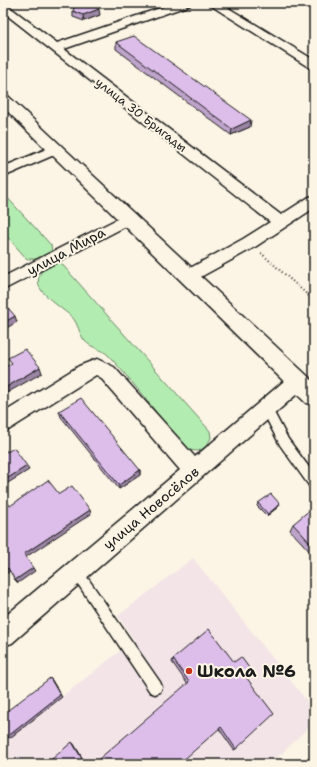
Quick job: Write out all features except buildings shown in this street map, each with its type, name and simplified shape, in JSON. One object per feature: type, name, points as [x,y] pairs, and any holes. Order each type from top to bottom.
[{"type":"main road","points":[[3,99],[314,396]]},
{"type":"street","points":[[55,48],[186,3]]},
{"type":"street","points":[[212,3],[314,65]]},
{"type":"street","name":"улица 30 Бригады","points":[[3,7],[280,222]]},
{"type":"street","points":[[3,172],[56,149]]},
{"type":"street","points":[[189,276],[249,242],[280,222],[311,206]]},
{"type":"street","name":"улица Мира","points":[[3,284],[129,218]]},
{"type":"street","points":[[3,423],[86,371],[97,367],[107,372],[194,471]]},
{"type":"street","name":"улица Новосёлов","points":[[3,634],[298,381]]},
{"type":"lane","points":[[266,408],[284,442],[314,483]]},
{"type":"lane","points":[[76,571],[155,687]]},
{"type":"path","points":[[249,242],[314,301]]},
{"type":"shaded area","name":"Школа №6","points":[[193,558],[314,710],[314,722],[271,764],[13,764],[3,743],[134,640],[118,616]]},
{"type":"green space","points":[[3,193],[51,245],[52,251],[36,259],[27,259],[3,232]]},
{"type":"green space","points":[[60,262],[210,431],[211,438],[204,448],[198,451],[186,449],[108,355],[85,341],[72,317],[41,290],[38,281],[41,273],[47,266]]},
{"type":"place","name":"Школа №6","points":[[189,671]]}]
